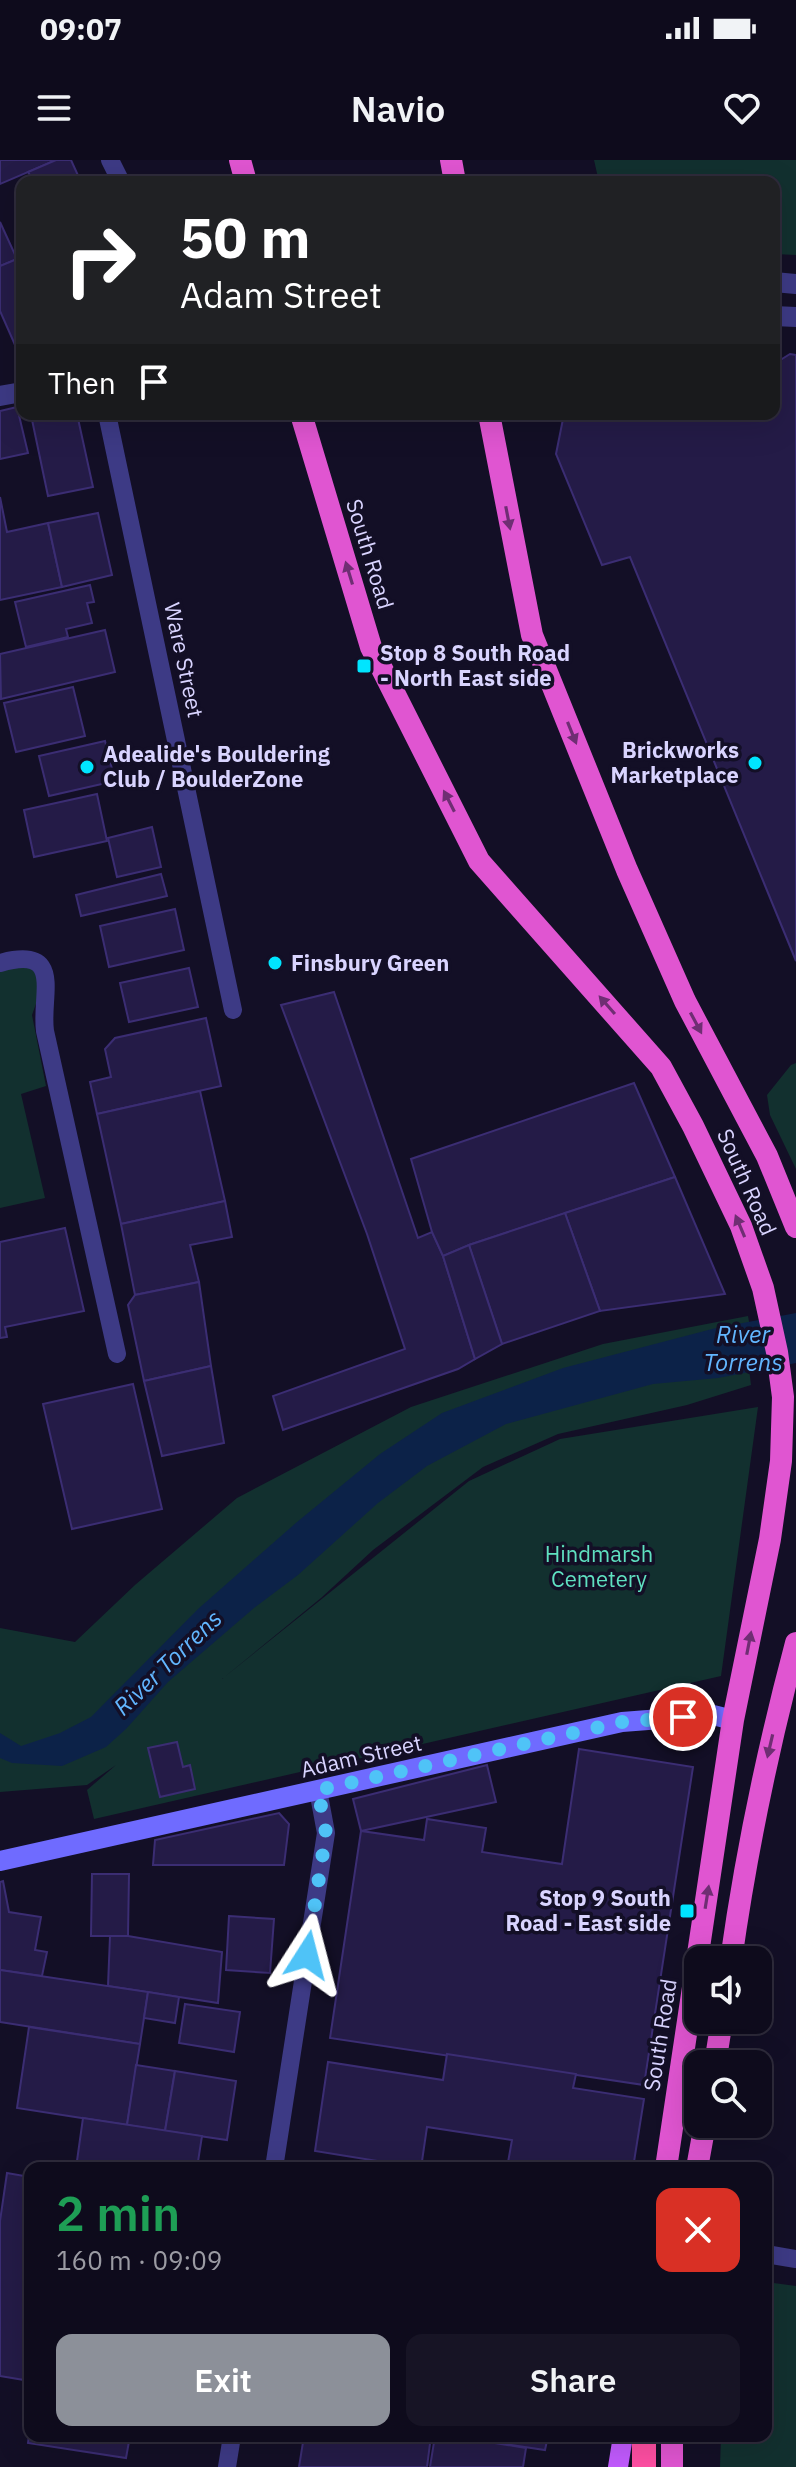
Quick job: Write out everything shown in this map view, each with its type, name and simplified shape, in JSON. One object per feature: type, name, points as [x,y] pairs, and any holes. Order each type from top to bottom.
[{"type":"highway","name":"South Road","points":[[303,420],[371,647],[479,861],[661,1067],[741,1226],[766,1300],[777,1352],[783,1397],[781,1461],[770,1539],[733,1720],[667,2162]]},
{"type":"highway","name":"South Road","points":[[490,420],[532,635],[627,870],[685,1001],[767,1156],[796,1227]]},
{"type":"highway","points":[[733,1946],[759,1790],[796,1643]]},
{"type":"highway","points":[[698,2162],[702,2138]]},
{"type":"highway","points":[[644,2442],[644,2467]]},
{"type":"highway","points":[[672,2442],[672,2467]]},
{"type":"main road","name":"Adam Street","points":[[0,1861],[622,1722],[713,1715],[733,1720]]},
{"type":"main road","points":[[618,2467],[622,2442]]},
{"type":"street","name":"Ware Street","points":[[108,420],[233,1010]]},
{"type":"street","points":[[0,963],[20,959],[31,961],[42,968],[46,976],[48,990],[42,1012],[45,1031],[117,1354]]},
{"type":"street","points":[[275,2162],[326,1833],[318,1790]]},
{"type":"street","points":[[772,2255],[796,2259]]},
{"type":"street","points":[[227,2467],[231,2442]]},
{"type":"green space","points":[[594,160],[796,160],[796,255],[780,254],[780,176],[598,176]]},
{"type":"green space","points":[[30,968],[37,974],[39,995],[32,1015],[46,1086],[21,1094],[45,1198],[0,1208],[0,970]]},
{"type":"green space","points":[[796,1063],[796,1169],[770,1115],[767,1095]]},
{"type":"green space","name":"Hindmarsh Cemetery","points":[[748,1316],[752,1338],[746,1344],[751,1385],[687,1405],[558,1434],[483,1467],[373,1550],[321,1598],[222,1679],[469,1481],[560,1439],[758,1407],[721,1676],[94,1819],[87,1790],[116,1765],[87,1785],[0,1792],[0,1628],[75,1642],[135,1585],[237,1498],[411,1407],[603,1344]]},
{"type":"green space","points":[[772,2283],[796,2286],[796,2467],[720,2467],[721,2442],[772,2442]]},
{"type":"water","name":"River Torrens","points":[[796,1313],[796,1363],[718,1378],[653,1384],[506,1424],[427,1466],[378,1503],[298,1575],[254,1608],[168,1682],[106,1747],[62,1766],[12,1763],[0,1758],[0,1733],[21,1746],[60,1733],[91,1717],[198,1609],[297,1522],[380,1454],[442,1413],[563,1368],[716,1328]]},
{"type":"building","points":[[0,160],[56,160],[16,176],[0,184]]},
{"type":"building","points":[[56,160],[71,160],[78,176],[30,176],[28,172]]},
{"type":"building","points":[[0,222],[16,259],[0,266]]},
{"type":"building","points":[[16,259],[15,345],[0,311],[0,266]]},
{"type":"building","name":"Brickworks Marketplace","points":[[790,354],[796,355],[796,961],[630,557],[602,565],[556,454],[563,420],[780,420],[780,360]]},
{"type":"building","points":[[16,407],[16,420],[20,420],[28,453],[0,459],[0,411]]},
{"type":"building","points":[[32,420],[78,420],[93,487],[48,496]]},
{"type":"building","points":[[0,497],[7,532],[48,523],[62,587],[0,600]]},
{"type":"building","points":[[98,513],[112,575],[62,587],[48,523]]},
{"type":"building","points":[[90,585],[94,602],[87,603],[92,623],[66,629],[68,637],[26,647],[15,602]]},
{"type":"building","points":[[105,630],[115,672],[1,699],[0,654]]},
{"type":"building","points":[[73,687],[85,736],[16,752],[4,703]]},
{"type":"building","points":[[105,741],[115,781],[49,796],[39,756]]},
{"type":"building","points":[[97,794],[107,841],[34,857],[24,810]]},
{"type":"building","points":[[152,827],[161,867],[117,877],[108,838]]},
{"type":"building","points":[[161,874],[167,896],[81,916],[76,895]]},
{"type":"building","points":[[175,909],[184,950],[109,967],[100,926]]},
{"type":"building","points":[[189,968],[198,1007],[129,1022],[120,983]]},
{"type":"building","points":[[334,992],[418,1238],[432,1232],[443,1256],[475,1359],[458,1369],[283,1430],[273,1396],[405,1349],[367,1234],[281,1005]]},
{"type":"building","points":[[206,1018],[221,1086],[97,1114],[90,1082],[111,1077],[105,1049],[115,1038]]},
{"type":"building","points":[[634,1083],[675,1177],[443,1256],[432,1232],[411,1159]]},
{"type":"building","points":[[200,1091],[225,1201],[121,1224],[97,1114]]},
{"type":"building","points":[[675,1177],[725,1294],[600,1311],[565,1213]]},
{"type":"building","points":[[225,1201],[232,1237],[190,1245],[199,1282],[135,1295],[121,1224]]},
{"type":"building","points":[[565,1213],[600,1311],[502,1344],[469,1245]]},
{"type":"building","points":[[65,1228],[84,1311],[5,1327],[7,1337],[0,1338],[0,1242]]},
{"type":"building","points":[[469,1245],[502,1344],[475,1359],[443,1256]]},
{"type":"building","points":[[199,1282],[211,1366],[144,1381],[128,1305],[135,1295]]},
{"type":"building","points":[[211,1366],[224,1443],[162,1456],[144,1381]]},
{"type":"building","points":[[133,1384],[162,1509],[72,1529],[43,1404]]},
{"type":"building","points":[[177,1742],[183,1767],[190,1765],[195,1789],[160,1797],[148,1748]]},
{"type":"building","points":[[579,1749],[693,1767],[644,2085],[330,2038],[361,1831],[424,1840],[427,1819],[486,1828],[482,1852],[562,1864]]},
{"type":"building","points":[[487,1765],[496,1802],[361,1831],[353,1799]]},
{"type":"building","points":[[279,1813],[289,1824],[284,1865],[153,1865],[155,1840]]},
{"type":"building","points":[[92,1874],[129,1874],[128,1936],[91,1936]]},
{"type":"building","points":[[3,1881],[9,1912],[41,1917],[35,1950],[47,1952],[42,1976],[0,1970],[0,1882]]},
{"type":"building","points":[[229,1916],[274,1919],[270,1973],[226,1970]]},
{"type":"building","points":[[110,1936],[128,1936],[222,1952],[218,2003],[108,1986]]},
{"type":"building","points":[[0,1970],[148,1992],[140,2044],[0,2022]]},
{"type":"building","points":[[148,1992],[179,1997],[175,2023],[144,2018]]},
{"type":"building","points":[[185,2004],[240,2012],[234,2052],[179,2043]]},
{"type":"building","points":[[29,2027],[140,2044],[127,2125],[17,2108]]},
{"type":"building","points":[[447,2054],[576,2074],[573,2088],[644,2099],[634,2162],[508,2162],[512,2140],[427,2127],[422,2162],[384,2162],[315,2151],[328,2062],[443,2080]]},
{"type":"building","points":[[136,2065],[175,2071],[165,2131],[127,2125]]},
{"type":"building","points":[[175,2071],[236,2081],[227,2140],[165,2131]]},
{"type":"building","points":[[83,2118],[202,2136],[198,2162],[77,2162]]},
{"type":"building","points":[[7,2173],[24,2176],[24,2380],[0,2376],[0,2221]]},
{"type":"building","points":[[28,2442],[129,2442],[126,2458]]},
{"type":"building","points":[[303,2442],[430,2442],[427,2467],[299,2467]]},
{"type":"building","points":[[434,2442],[489,2442],[526,2448],[523,2467],[430,2467]]},
{"type":"building","points":[[492,2442],[547,2442],[545,2450]]},
{"type":"place","name":"Stop 8 South Road - North East side","points":[[364,666]]},
{"type":"place","name":"Brickworks Marketplace","points":[[755,763]]},
{"type":"place","name":"Adealide's Bouldering Club / BoulderZone","points":[[87,767]]},
{"type":"place","name":"Finsbury Green","points":[[275,963]]},
{"type":"place","name":"Stop 9 South Road - East side","points":[[687,1911]]},
{"type":"route","points":[[307,1955],[326,1833],[318,1790],[622,1722],[683,1717]]}]
